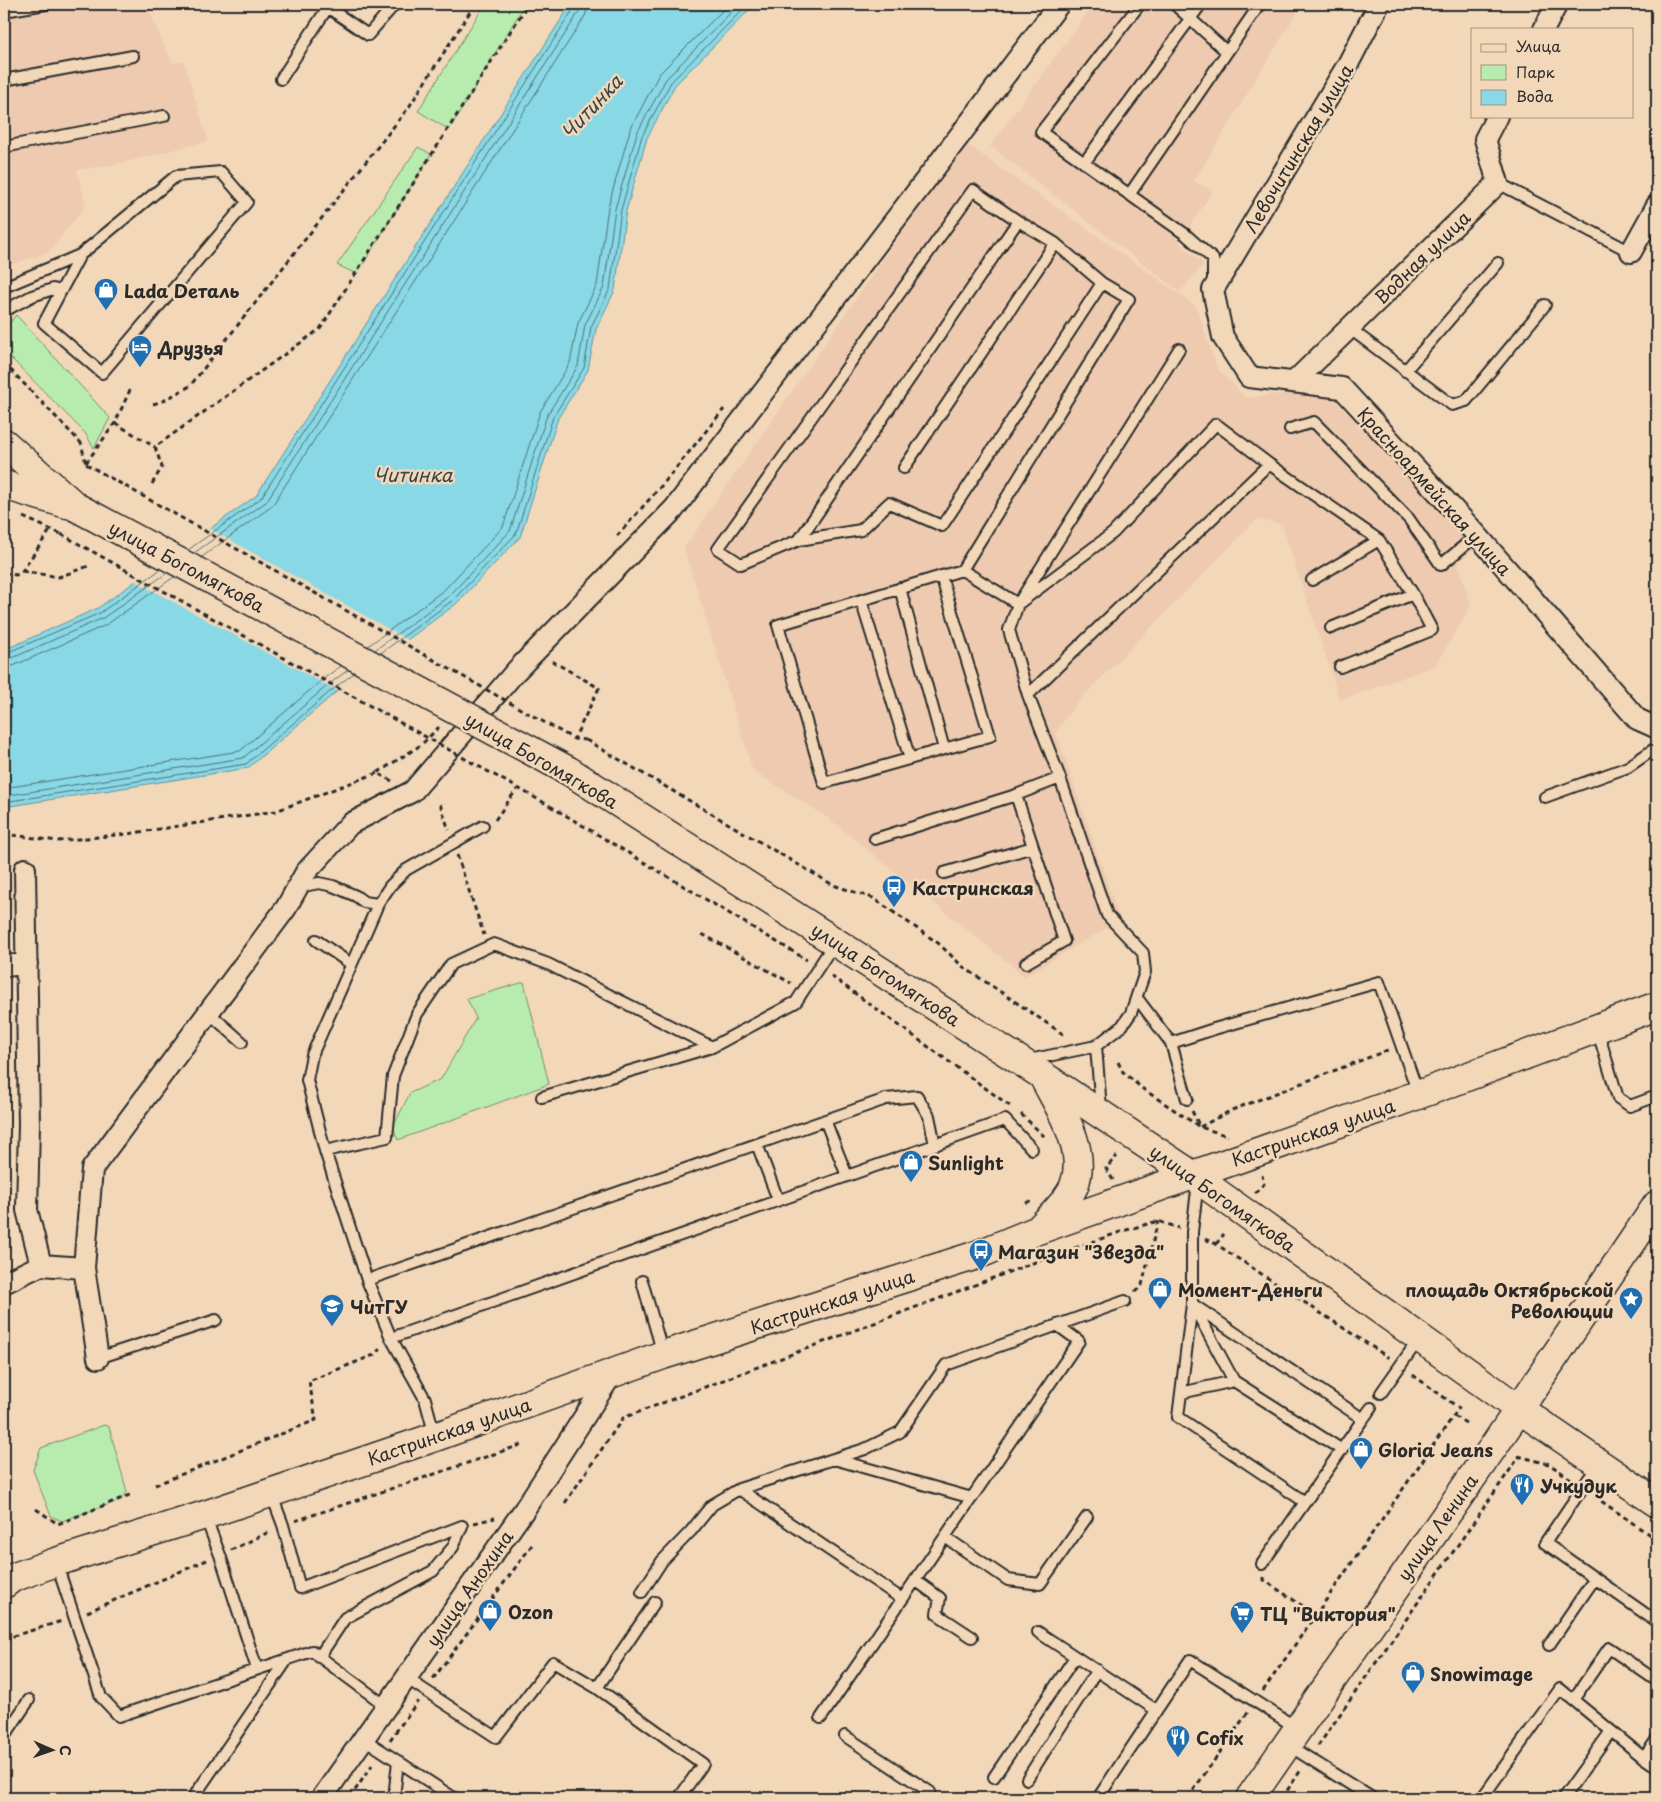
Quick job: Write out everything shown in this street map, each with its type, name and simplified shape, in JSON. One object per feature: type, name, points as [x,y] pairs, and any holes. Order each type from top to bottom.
[{"type":"main road","points":[[4,443],[76,507]]},
{"type":"main road","points":[[4,485],[76,507]]},
{"type":"main road","name":"улица Богомягкова","points":[[76,507],[569,771],[836,941],[1102,1114],[1195,1177],[1518,1409],[1657,1503]]},
{"type":"main road","name":"Кастринская улица","points":[[4,1584],[12,1578],[56,1562],[205,1515],[435,1437],[664,1355],[976,1255],[1038,1230],[1195,1177],[1657,1006]]},
{"type":"main road","points":[[1032,1068],[1075,1142],[1077,1169],[1074,1186],[1064,1202],[1038,1230]]},
{"type":"main road","name":"улица Ленина","points":[[1250,1798],[1298,1744],[1518,1409],[1657,1205]]},
{"type":"street","points":[[98,1358],[84,1268],[92,1169],[286,908],[306,872],[350,824],[413,791],[516,671],[674,508],[1059,4]]},
{"type":"street","name":"Левочитинская улица","points":[[1213,290],[1347,66],[1379,4]]},
{"type":"street","points":[[1545,28],[1557,4]]},
{"type":"street","points":[[1496,118],[1485,139],[1498,182]]},
{"type":"street","name":"Водная улица","points":[[1294,382],[1498,182]]},
{"type":"street","points":[[1631,252],[1657,205]]},
{"type":"street","name":"Красноармейская улица","points":[[1213,290],[1223,337],[1249,376],[1342,388],[1477,535],[1637,719],[1657,728]]},
{"type":"street","points":[[25,869],[29,1125],[26,1210],[41,1265]]},
{"type":"street","points":[[4,966],[27,964]]},
{"type":"street","points":[[4,1282],[41,1265],[84,1268]]},
{"type":"street","name":"улица Анохина","points":[[322,1798],[524,1510],[612,1374]]},
{"type":"lane","points":[[4,11],[46,4]]},
{"type":"lane","points":[[281,79],[326,6],[368,35],[395,4]]},
{"type":"lane","points":[[1140,4],[1041,132],[1184,234],[1213,259],[1213,290]]},
{"type":"lane","points":[[1174,4],[1227,52]]},
{"type":"lane","points":[[1084,163],[1201,4]]},
{"type":"lane","points":[[1129,194],[1260,4]]},
{"type":"lane","points":[[4,80],[133,56]]},
{"type":"lane","points":[[4,147],[164,116]]},
{"type":"lane","points":[[4,287],[80,255],[176,176],[221,172],[247,202],[102,373],[44,323],[80,255]]},
{"type":"lane","points":[[1498,182],[1631,252]]},
{"type":"lane","points":[[942,576],[990,736],[824,783],[778,625],[962,570],[1129,299],[1102,283],[1055,243],[1018,221],[973,190],[718,549],[741,564],[799,540],[861,530],[889,503],[942,526],[1102,283]]},
{"type":"lane","points":[[799,540],[1018,221]]},
{"type":"lane","points":[[904,468],[1055,243]]},
{"type":"lane","points":[[1405,371],[1498,263]]},
{"type":"lane","points":[[4,311],[32,296],[53,288],[61,291]]},
{"type":"lane","points":[[1349,328],[1452,405],[1466,401],[1544,305]]},
{"type":"lane","points":[[1032,1068],[1096,1046],[1122,1026],[1131,1013],[1145,972],[1143,953],[1108,915],[1060,778],[1028,695],[1009,630],[1018,604],[1179,348]]},
{"type":"lane","points":[[1290,430],[1314,422],[1409,519],[1442,565],[1477,535]]},
{"type":"lane","points":[[1018,604],[1113,533],[1216,424],[1379,540],[1413,594],[1432,630],[1340,667]]},
{"type":"lane","points":[[1028,695],[1270,464]]},
{"type":"lane","points":[[1312,580],[1379,540]]},
{"type":"lane","points":[[962,570],[1018,604]]},
{"type":"lane","points":[[900,588],[944,749]]},
{"type":"lane","points":[[1331,628],[1413,594]]},
{"type":"lane","points":[[861,600],[910,759]]},
{"type":"lane","points":[[1545,797],[1628,767],[1657,747]]},
{"type":"lane","points":[[874,839],[1016,795],[1060,778]]},
{"type":"lane","points":[[1016,795],[1064,941],[1026,963]]},
{"type":"lane","points":[[435,1437],[425,1399],[391,1338],[367,1280],[325,1151],[307,1080],[312,1055],[378,904],[390,886],[406,870],[484,826]]},
{"type":"lane","points":[[944,873],[1033,846]]},
{"type":"lane","points":[[297,888],[319,883],[333,886],[356,896],[364,902],[378,904]]},
{"type":"lane","points":[[316,940],[352,964]]},
{"type":"lane","points":[[542,1097],[712,1047],[796,1002],[836,941]]},
{"type":"lane","points":[[325,1151],[387,1137],[393,1076],[417,1014],[451,964],[494,944],[548,964],[712,1047]]},
{"type":"lane","points":[[1171,1043],[1378,982],[1402,1045],[1418,1095]]},
{"type":"lane","points":[[1137,998],[1171,1043],[1187,1099]]},
{"type":"lane","points":[[208,1012],[242,1042]]},
{"type":"lane","points":[[1597,1028],[1618,1098],[1630,1106],[1657,1096]]},
{"type":"lane","points":[[1096,1046],[1102,1114]]},
{"type":"lane","points":[[367,1280],[886,1099],[916,1096],[929,1116],[935,1145]]},
{"type":"lane","points":[[825,1120],[847,1176]]},
{"type":"lane","points":[[391,1338],[1005,1120],[1032,1149]]},
{"type":"lane","points":[[757,1144],[778,1200]]},
{"type":"lane","points":[[1195,1177],[1192,1232],[1192,1304],[1178,1416],[1305,1502]]},
{"type":"lane","points":[[642,1281],[664,1355]]},
{"type":"lane","points":[[642,1592],[662,1561],[691,1531],[712,1505],[740,1489],[864,1449],[900,1432],[946,1365],[1125,1301]]},
{"type":"lane","points":[[1192,1304],[1234,1381],[1342,1450]]},
{"type":"lane","points":[[1192,1304],[1363,1419]]},
{"type":"lane","points":[[98,1358],[216,1320]]},
{"type":"lane","points":[[820,1718],[1079,1341],[1057,1325]]},
{"type":"lane","points":[[1381,1393],[1419,1338]]},
{"type":"lane","points":[[1181,1393],[1234,1381]]},
{"type":"lane","points":[[1262,1564],[1371,1408]]},
{"type":"lane","points":[[833,1459],[972,1498]]},
{"type":"lane","points":[[1600,1463],[1545,1543],[1657,1622]]},
{"type":"lane","points":[[740,1489],[902,1599]]},
{"type":"lane","points":[[271,1492],[283,1525],[300,1588],[462,1526],[453,1547],[433,1571],[345,1618],[319,1657]]},
{"type":"lane","points":[[205,1515],[258,1669]]},
{"type":"lane","points":[[945,1537],[1008,1580],[1040,1584],[1087,1518]]},
{"type":"lane","points":[[56,1562],[101,1697],[119,1716],[312,1652],[386,1706]]},
{"type":"lane","points":[[1549,1645],[1595,1578]]},
{"type":"lane","points":[[915,1580],[940,1598],[936,1614],[972,1637]]},
{"type":"lane","points":[[597,1688],[655,1602]]},
{"type":"lane","points":[[1038,1632],[1156,1710]]},
{"type":"lane","points":[[1573,1700],[1609,1648],[1657,1681]]},
{"type":"lane","points":[[994,1777],[1075,1657]]},
{"type":"lane","points":[[193,1798],[288,1660]]},
{"type":"lane","points":[[1098,1798],[1190,1660],[1255,1703],[1298,1744],[1372,1798]]},
{"type":"lane","points":[[406,1678],[496,1737],[553,1662],[597,1688],[703,1764],[678,1798]]},
{"type":"lane","points":[[1027,1779],[1097,1670]]},
{"type":"lane","points":[[1482,1798],[1560,1689],[1657,1767]]},
{"type":"lane","points":[[4,1737],[29,1700]]},
{"type":"lane","points":[[1563,1798],[1611,1731]]},
{"type":"lane","points":[[846,1736],[930,1792]]},
{"type":"lane","points":[[364,1739],[454,1798]]},
{"type":"lane","points":[[1644,1758],[1657,1739]]},
{"type":"lane","points":[[394,1798],[398,1761]]},
{"type":"path","points":[[152,404],[163,401],[190,386],[409,107],[475,4]]},
{"type":"path","points":[[154,447],[320,329],[528,4]]},
{"type":"path","points":[[4,363],[81,443],[86,464],[574,739],[586,740],[833,885],[873,898],[938,943],[962,966],[1064,1036],[1073,1036]]},
{"type":"path","points":[[86,464],[115,423],[130,390]]},
{"type":"path","points":[[612,542],[663,484],[726,406]]},
{"type":"path","points":[[115,423],[154,447],[162,467],[152,484]]},
{"type":"path","points":[[20,516],[62,534],[550,806],[819,968],[1012,1107]]},
{"type":"path","points":[[4,573],[16,575],[22,571],[51,529]]},
{"type":"path","points":[[22,571],[59,577],[91,565]]},
{"type":"path","points":[[535,651],[599,688],[574,739]]},
{"type":"path","points":[[475,691],[482,684]]},
{"type":"path","points":[[4,834],[58,841],[127,834],[276,811],[378,774],[421,745],[441,725]]},
{"type":"path","points":[[378,774],[413,791]]},
{"type":"path","points":[[494,821],[517,789]]},
{"type":"path","points":[[440,804],[489,947]]},
{"type":"path","points":[[702,934],[803,990]]},
{"type":"path","points":[[1200,1127],[1232,1110],[1402,1045]]},
{"type":"path","points":[[1118,1062],[1123,1072],[1143,1089],[1200,1127],[1228,1136]]},
{"type":"path","points":[[1187,1099],[1200,1127]]},
{"type":"path","points":[[1020,1113],[1052,1144]]},
{"type":"path","points":[[1115,1182],[1106,1168],[1118,1156]]},
{"type":"path","points":[[1255,1193],[1264,1184],[1262,1170]]},
{"type":"path","points":[[1026,1203],[1040,1197]]},
{"type":"path","points":[[1125,1301],[1142,1286],[1158,1221]]},
{"type":"path","points":[[565,1503],[623,1418],[1038,1261],[1123,1231],[1158,1221],[1192,1232],[1216,1244],[1400,1366],[1458,1408],[1188,1798]]},
{"type":"path","points":[[1216,1244],[1224,1234]]},
{"type":"path","points":[[155,1485],[316,1420],[309,1381],[374,1355],[391,1338]]},
{"type":"path","points":[[1454,1416],[1466,1423]]},
{"type":"path","points":[[4,1639],[75,1618],[220,1555],[283,1525],[524,1444]]},
{"type":"path","points":[[1282,1798],[1298,1744],[1519,1457]]},
{"type":"path","points":[[36,1509],[58,1524],[132,1494]]},
{"type":"path","points":[[430,1683],[532,1545]]},
{"type":"path","points":[[1262,1564],[1264,1580],[1316,1615]]},
{"type":"path","points":[[390,1740],[419,1700]]},
{"type":"path","points":[[350,1798],[372,1765]]},
{"type":"shaded area","points":[[4,4],[146,4],[172,63],[184,62],[208,141],[118,164],[77,170],[86,205],[49,252],[4,267]]},
{"type":"shaded area","points":[[1094,4],[1302,4],[1194,181],[1213,191],[1179,243],[1204,264],[1180,292],[990,146]]},
{"type":"shaded area","points":[[964,142],[1196,306],[1217,368],[1246,398],[1309,390],[1334,399],[1477,547],[1458,563],[1471,606],[1435,666],[1340,700],[1282,525],[1257,519],[1073,707],[1056,732],[1120,920],[1025,976],[828,818],[753,771],[684,548]]},
{"type":"green space","points":[[485,4],[525,4],[449,130],[418,111]]},
{"type":"green space","points":[[418,147],[431,154],[357,274],[337,265]]},
{"type":"green space","points":[[16,315],[110,418],[94,448],[85,433],[4,351],[4,330]]},
{"type":"green space","points":[[524,982],[549,1084],[398,1140],[393,1127],[410,1093],[441,1079],[476,1018],[467,999]]},
{"type":"green space","points":[[104,1425],[109,1427],[127,1492],[121,1500],[62,1521],[51,1516],[33,1470],[41,1448]]},
{"type":"water","name":"Читинка","points":[[571,4],[755,4],[675,85],[647,138],[626,211],[615,290],[596,329],[588,370],[558,418],[520,537],[456,604],[335,693],[248,768],[4,807],[4,650],[98,608],[256,496]]},
{"type":"pier","points":[[207,527],[410,641],[341,693],[133,580]]},
{"type":"place","name":"Lada Dеталь","points":[[106,311]]},
{"type":"place","name":"Друзья","points":[[140,368]]},
{"type":"place","name":"Кастринская","points":[[894,908]]},
{"type":"place","name":"Sunlight","points":[[911,1183]]},
{"type":"place","name":"Магазин \"Звезда\"","points":[[981,1272]]},
{"type":"place","name":"Момент-Деньги","points":[[1160,1310]]},
{"type":"place","name":"площадь Октябрьской Революции","points":[[1631,1320]]},
{"type":"place","name":"ЧитГУ","points":[[332,1327]]},
{"type":"place","name":"Gloria Jeans","points":[[1361,1470]]},
{"type":"place","name":"Учкудук","points":[[1522,1506]]},
{"type":"place","name":"Ozon","points":[[490,1632]]},
{"type":"place","name":"ТЦ \"Виктория\"","points":[[1242,1634]]},
{"type":"place","name":"Snowimage","points":[[1413,1694]]},
{"type":"place","name":"Cofix","points":[[1178,1758]]}]
